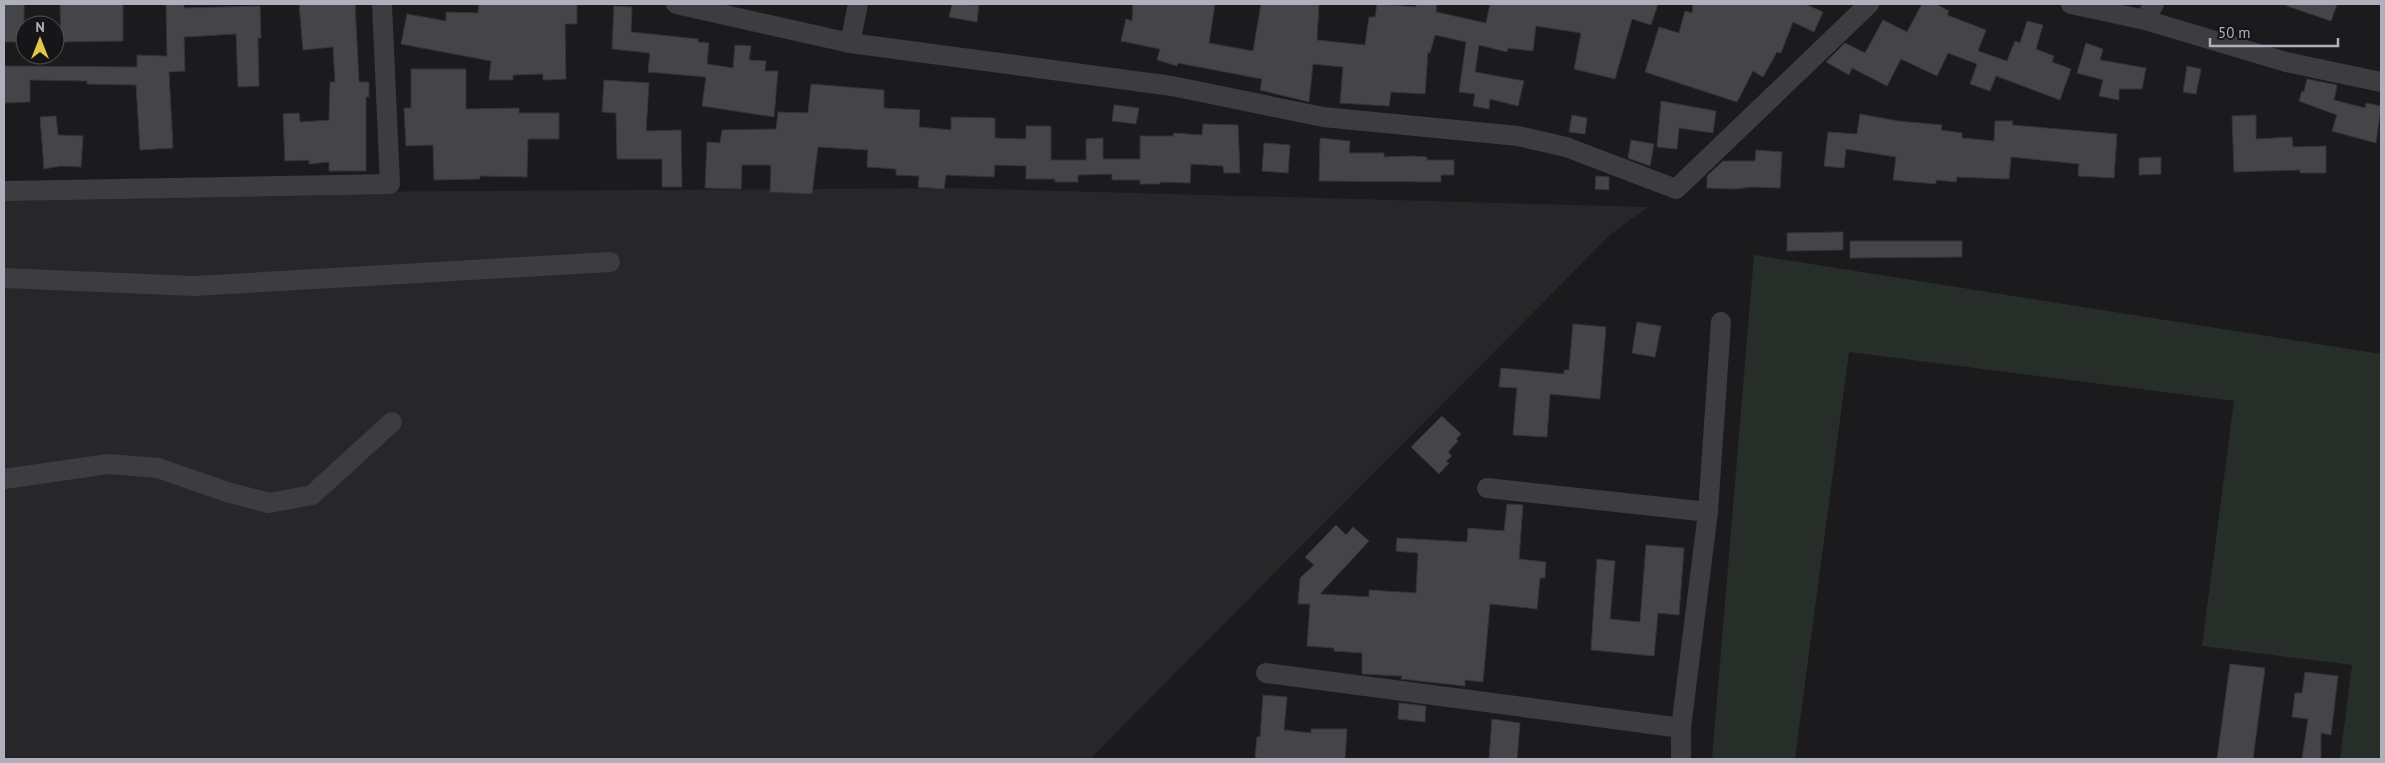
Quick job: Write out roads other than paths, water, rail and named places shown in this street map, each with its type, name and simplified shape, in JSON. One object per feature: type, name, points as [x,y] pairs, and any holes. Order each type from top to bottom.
[{"type":"street","points":[[4,192],[390,184],[382,4]]},
{"type":"street","points":[[676,4],[850,43],[1172,86],[1323,117],[1518,136],[1566,147],[1676,189],[1869,4]]},
{"type":"street","points":[[850,43],[858,4]]},
{"type":"street","points":[[2071,4],[2149,12],[2286,62],[2381,80]]},
{"type":"street","points":[[4,278],[194,286],[610,262]]},
{"type":"street","points":[[1681,759],[1681,728],[1708,512],[1721,322]]},
{"type":"street","points":[[4,479],[108,464],[158,468],[226,492],[269,503],[312,495],[392,422]]},
{"type":"street","points":[[1487,488],[1708,512]]},
{"type":"street","points":[[1266,673],[1681,728]]}]
